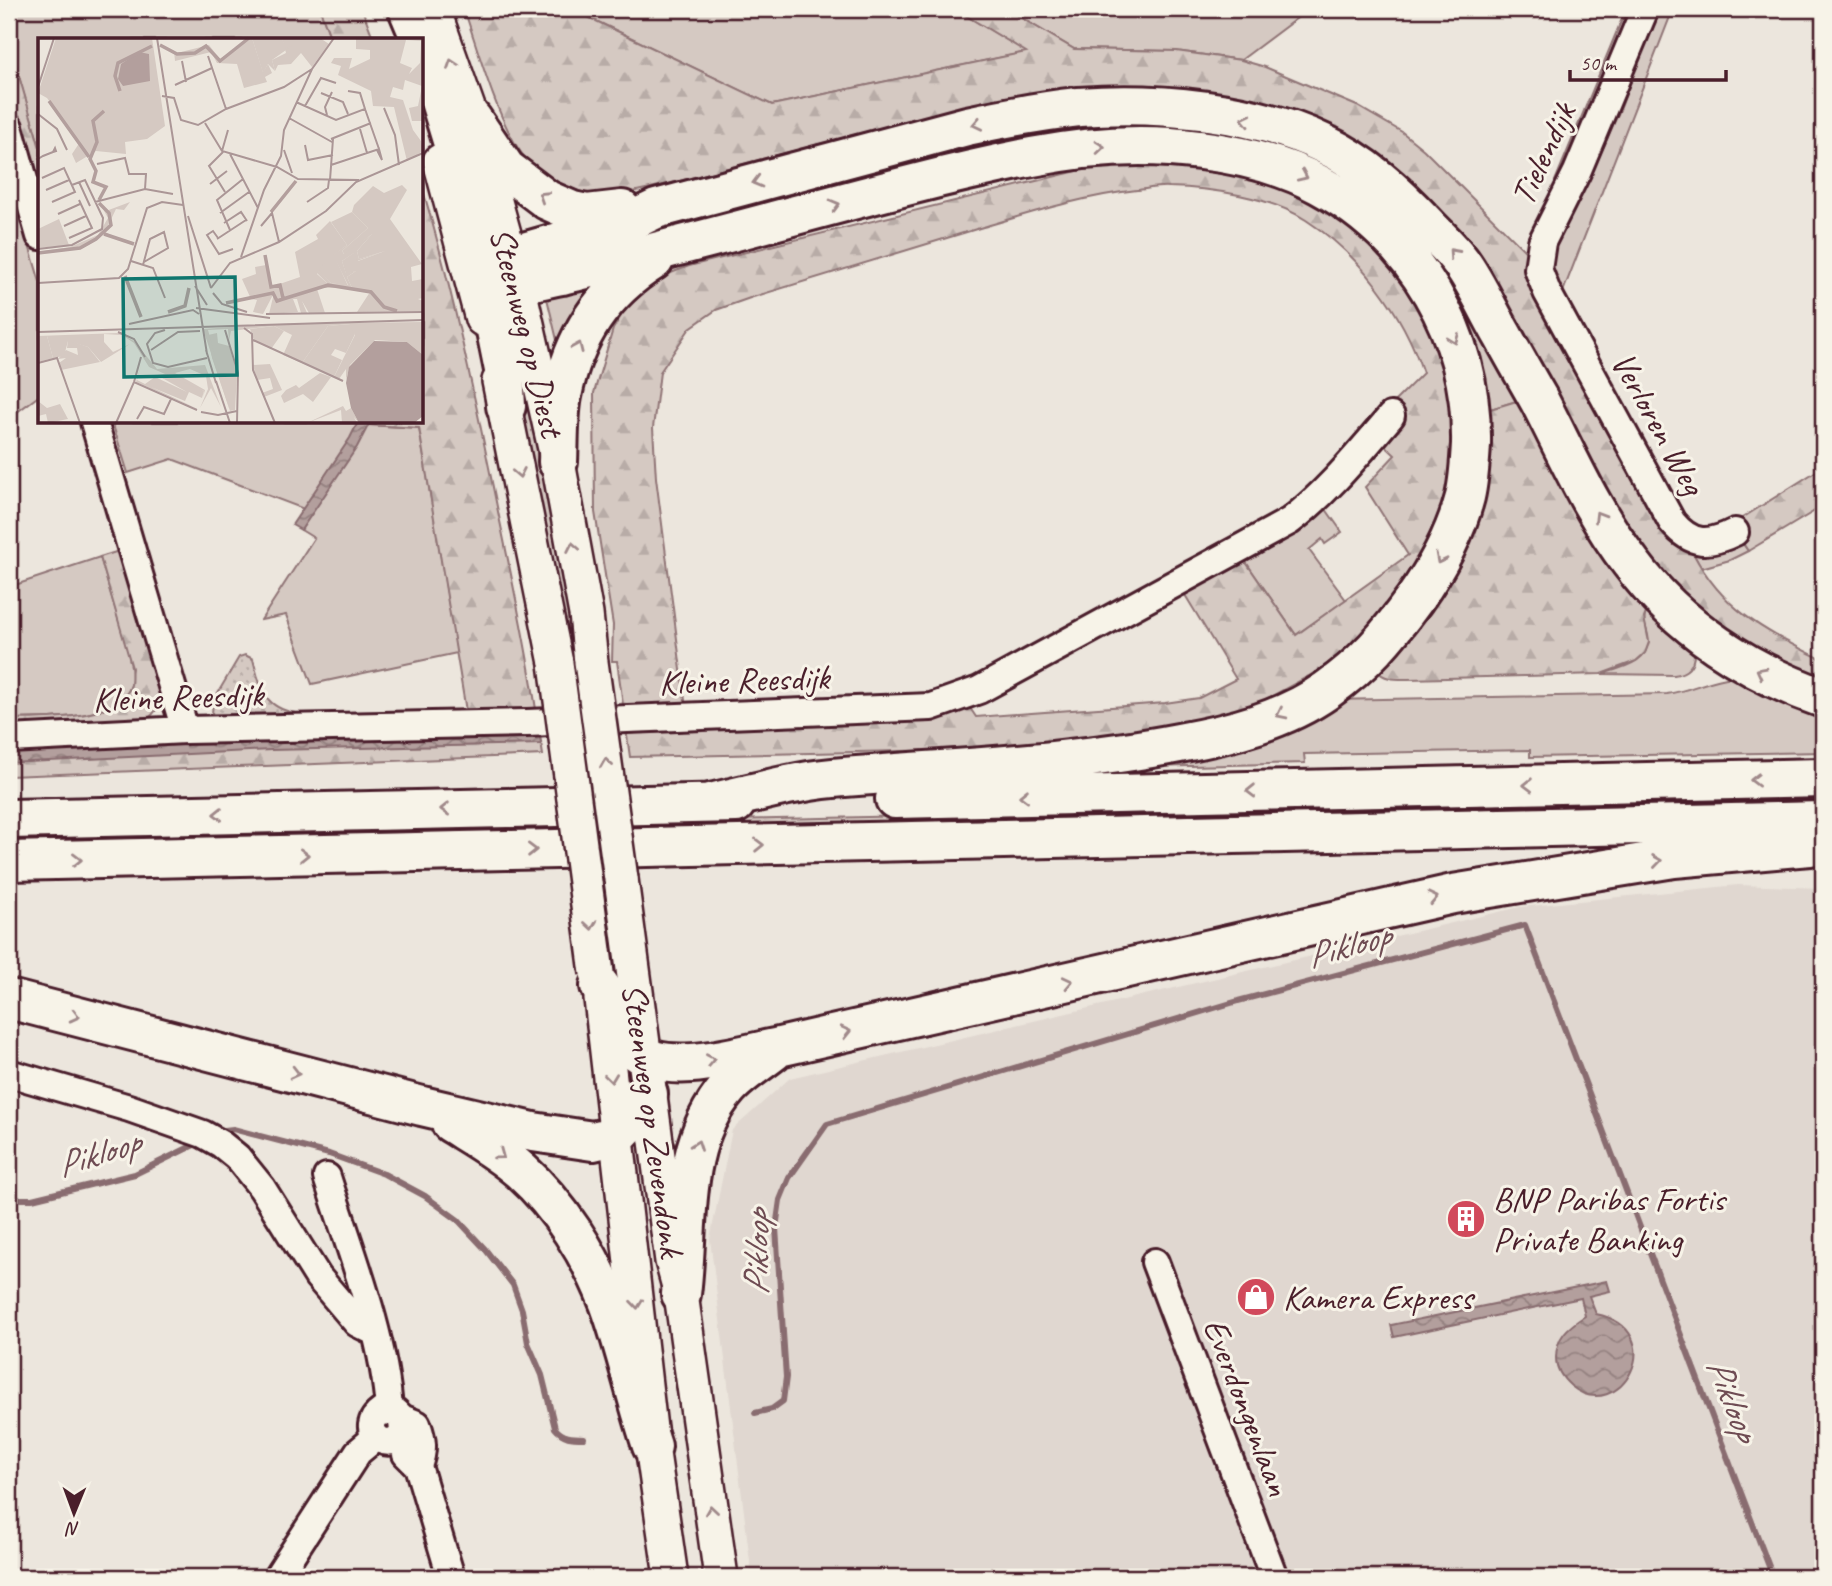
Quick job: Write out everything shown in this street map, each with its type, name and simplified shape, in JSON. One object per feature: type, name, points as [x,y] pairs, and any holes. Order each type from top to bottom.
[{"type":"highway","points":[[408,9],[420,38]]},
{"type":"highway","points":[[424,49],[507,270]]},
{"type":"highway","points":[[506,406],[504,370],[487,286],[507,270],[656,209],[967,126],[1079,107],[1163,107],[1203,111],[1292,131],[1325,144],[1394,191],[1461,261],[1539,401],[1582,489],[1632,565],[1662,599],[1697,630],[1737,659],[1786,684],[1823,698]]},
{"type":"highway","points":[[472,119],[506,169],[556,205],[572,212],[587,214],[656,209]]},
{"type":"highway","points":[[507,270],[674,247],[934,179],[1084,148],[1164,146],[1238,156],[1285,168],[1316,182],[1361,211],[1408,258],[1429,287],[1444,315],[1458,351],[1469,397],[1471,435],[1467,490],[1447,545],[1433,573],[1372,655],[1323,693],[1268,720],[1211,737],[1114,756],[813,780],[710,803]]},
{"type":"highway","points":[[558,461],[562,395],[576,349],[596,312],[630,275],[674,247]]},
{"type":"highway","points":[[9,819],[1823,778]]},
{"type":"highway","points":[[9,861],[1823,821]]},
{"type":"highway","points":[[610,977],[620,1030],[630,1048],[644,1057],[662,1062],[694,1063],[779,1047],[1453,894],[1674,858],[1823,845]]},
{"type":"highway","points":[[9,999],[422,1106],[533,1132],[593,1141],[618,1135],[636,1116],[649,1094]]},
{"type":"highway","points":[[681,1294],[689,1178],[693,1157],[704,1128],[715,1105],[729,1086],[779,1047]]},
{"type":"highway","points":[[422,1106],[484,1143],[521,1170],[552,1203],[574,1234],[608,1301],[652,1446]]},
{"type":"main road","points":[[389,9],[399,38]]},
{"type":"main road","name":"Steenweg op Diest","points":[[433,9],[472,119],[507,270],[558,461],[586,614],[591,662]]},
{"type":"main road","name":"Steenweg op Diest","points":[[424,109],[506,406],[556,663]]},
{"type":"main road","name":"Steenweg op Zevendonk","points":[[591,662],[611,795],[610,977],[618,1135],[652,1446],[671,1577]]},
{"type":"main road","name":"Steenweg op Zevendonk","points":[[556,663],[610,977]]},
{"type":"main road","name":"Steenweg op Zevendonk","points":[[644,1057],[672,1261],[681,1294],[721,1577]]},
{"type":"street","name":"Tielendijk","points":[[1547,292],[1540,276],[1538,262],[1546,232],[1577,172],[1645,9]]},
{"type":"street","points":[[9,127],[38,229]]},
{"type":"street","name":"Verloren Weg","points":[[1547,292],[1672,522],[1681,533],[1705,542],[1718,541],[1735,532]]},
{"type":"street","name":"Kleine Reesdijk","points":[[9,739],[185,730],[527,723],[931,707],[979,690],[1290,521],[1314,503],[1391,416]]},
{"type":"street","points":[[95,424],[185,730]]},
{"type":"street","points":[[9,1073],[129,1108],[203,1134],[221,1144],[237,1157],[262,1188],[318,1277],[357,1323],[375,1332]]},
{"type":"street","points":[[277,1577],[358,1452],[383,1439],[398,1439],[403,1433],[327,1177]]},
{"type":"street","name":"Everdongenlaan","points":[[1155,1262],[1274,1577]]},
{"type":"street","points":[[396,1414],[417,1424],[423,1442],[418,1466],[451,1577]]},
{"type":"street","points":[[383,1439],[418,1466]]},
{"type":"shaded area","points":[[1738,885],[1823,888],[1823,1577],[752,1577],[710,1239],[732,1130],[790,1078],[1520,907]]},
{"type":"green space","points":[[9,9],[320,9],[330,38],[38,38],[38,142],[15,62]]},
{"type":"green space","points":[[320,9],[362,9],[373,38],[330,38]]},
{"type":"green space","points":[[464,9],[571,9],[772,105],[1026,52],[955,9],[1006,9],[1074,49],[1176,51],[1241,60],[1265,67],[1357,106],[1402,132],[1424,150],[1529,255],[1555,329],[1658,525],[1678,545],[1693,553],[1718,591],[1748,618],[1823,660],[1823,683],[1713,624],[1664,578],[1629,533],[1486,270],[1236,97],[1202,90],[1163,88],[987,103],[937,113],[668,184],[628,193],[589,194],[548,177],[534,167],[518,148],[499,111]]},
{"type":"green space","points":[[571,9],[955,9],[1027,52],[772,105]]},
{"type":"green space","points":[[1006,9],[1309,9],[1241,60],[1176,51],[1074,49]]},
{"type":"green space","points":[[1626,9],[1636,9],[1560,187],[1555,181]]},
{"type":"green space","points":[[1658,9],[1673,9],[1561,297],[1549,259],[1552,246],[1589,180],[1621,107]]},
{"type":"green space","points":[[9,31],[14,59],[38,141],[38,183],[9,82]]},
{"type":"green space","points":[[1177,123],[1298,148],[1389,204],[1458,287],[1520,400],[1487,410],[1479,380],[1232,140],[689,225],[538,260],[954,149],[1076,127]]},
{"type":"green space","points":[[1136,164],[1210,167],[1295,189],[1381,243],[1439,333],[1457,446],[1442,514],[1415,573],[1354,646],[1309,676],[1250,708],[1199,723],[1040,748],[630,757],[626,729],[968,705],[976,717],[1199,698],[1236,679],[1182,590],[1243,558],[1296,635],[1408,555],[1365,487],[1395,455],[1367,429],[1423,373],[1404,328],[1361,268],[1326,234],[1306,220],[1276,205],[1240,195],[1157,187],[1098,196],[1021,216],[750,298],[716,310],[690,328],[660,372],[653,428],[656,478],[686,708],[624,712],[617,661],[612,661],[613,625],[595,512],[594,393],[613,329],[640,292],[663,276],[689,266],[1081,170]]},
{"type":"green space","points":[[12,188],[38,275],[38,396],[9,418],[9,189]]},
{"type":"green space","points":[[424,194],[470,377],[537,716],[467,717],[419,428],[369,425],[424,424]]},
{"type":"green space","points":[[605,279],[559,341],[557,340],[546,294]]},
{"type":"green space","points":[[504,302],[554,500],[575,655],[551,567],[512,368]]},
{"type":"green space","points":[[1520,400],[1647,610],[1644,618],[1649,642],[1645,653],[1636,661],[1601,674],[1408,679],[1383,676],[1377,670],[1380,665],[1404,646],[1440,594],[1487,410]]},
{"type":"green space","points":[[113,424],[369,424],[419,428],[457,653],[312,684],[286,615],[261,620],[314,538],[301,530],[312,512],[172,459],[128,473]]},
{"type":"green space","points":[[1823,467],[1823,506],[1748,551],[1731,525]]},
{"type":"green space","points":[[1323,505],[1342,532],[1325,544],[1322,539],[1309,550],[1346,600],[1296,635],[1243,558]]},
{"type":"green space","points":[[1739,538],[1748,551],[1730,560],[1701,568],[1693,553],[1718,549]]},
{"type":"green space","points":[[119,551],[161,682],[160,701],[156,710],[143,722],[9,733],[9,719],[77,716],[112,706],[124,697],[131,685],[132,668],[100,557]]},
{"type":"green space","points":[[100,557],[128,652],[132,672],[131,685],[124,697],[95,712],[58,718],[9,719],[9,587]]},
{"type":"green space","points":[[1647,610],[1694,650],[1690,667],[1674,675],[1601,674],[1635,662],[1647,650],[1644,620]]},
{"type":"green space","points":[[245,655],[253,659],[261,687],[276,706],[296,713],[324,715],[218,719],[212,714],[213,701],[239,657]]},
{"type":"green space","points":[[1733,677],[1823,713],[1823,752],[1530,757],[1530,750],[1304,754],[1305,763],[1150,767],[1328,700],[1667,694]]},
{"type":"green space","points":[[539,730],[543,755],[9,776],[9,749]]},
{"type":"green space","points":[[1823,796],[1823,806],[640,833],[639,822]]},
{"type":"green space","points":[[552,825],[554,836],[9,845],[9,835]]},
{"type":"water","points":[[357,424],[369,424],[357,447],[301,530],[292,525]]},
{"type":"water","points":[[539,730],[541,744],[271,750],[9,763],[9,749]]},
{"type":"water","points":[[1607,1281],[1610,1291],[1589,1296],[1596,1314],[1619,1323],[1632,1338],[1635,1355],[1631,1371],[1621,1385],[1607,1394],[1589,1395],[1571,1386],[1557,1366],[1558,1344],[1561,1338],[1585,1316],[1581,1298],[1394,1337],[1391,1325]]},
{"type":"waterway","name":"Pikloop","points":[[755,1413],[772,1409],[783,1401],[786,1377],[776,1228],[780,1200],[789,1178],[827,1124],[1238,1001],[1525,925],[1773,1577]]},
{"type":"waterway","name":"Pikloop","points":[[217,1131],[233,1129],[329,1154],[384,1174],[425,1196],[458,1220],[513,1285],[522,1310],[528,1343],[542,1375],[555,1428],[565,1436],[584,1438]]},
{"type":"waterway","name":"Pikloop","points":[[9,1199],[32,1199],[135,1174],[198,1143]]},
{"type":"place","name":"BNP Paribas Fortis Private Banking","points":[[1466,1219]]},
{"type":"place","name":"Kamera Express","points":[[1256,1297]]}]
